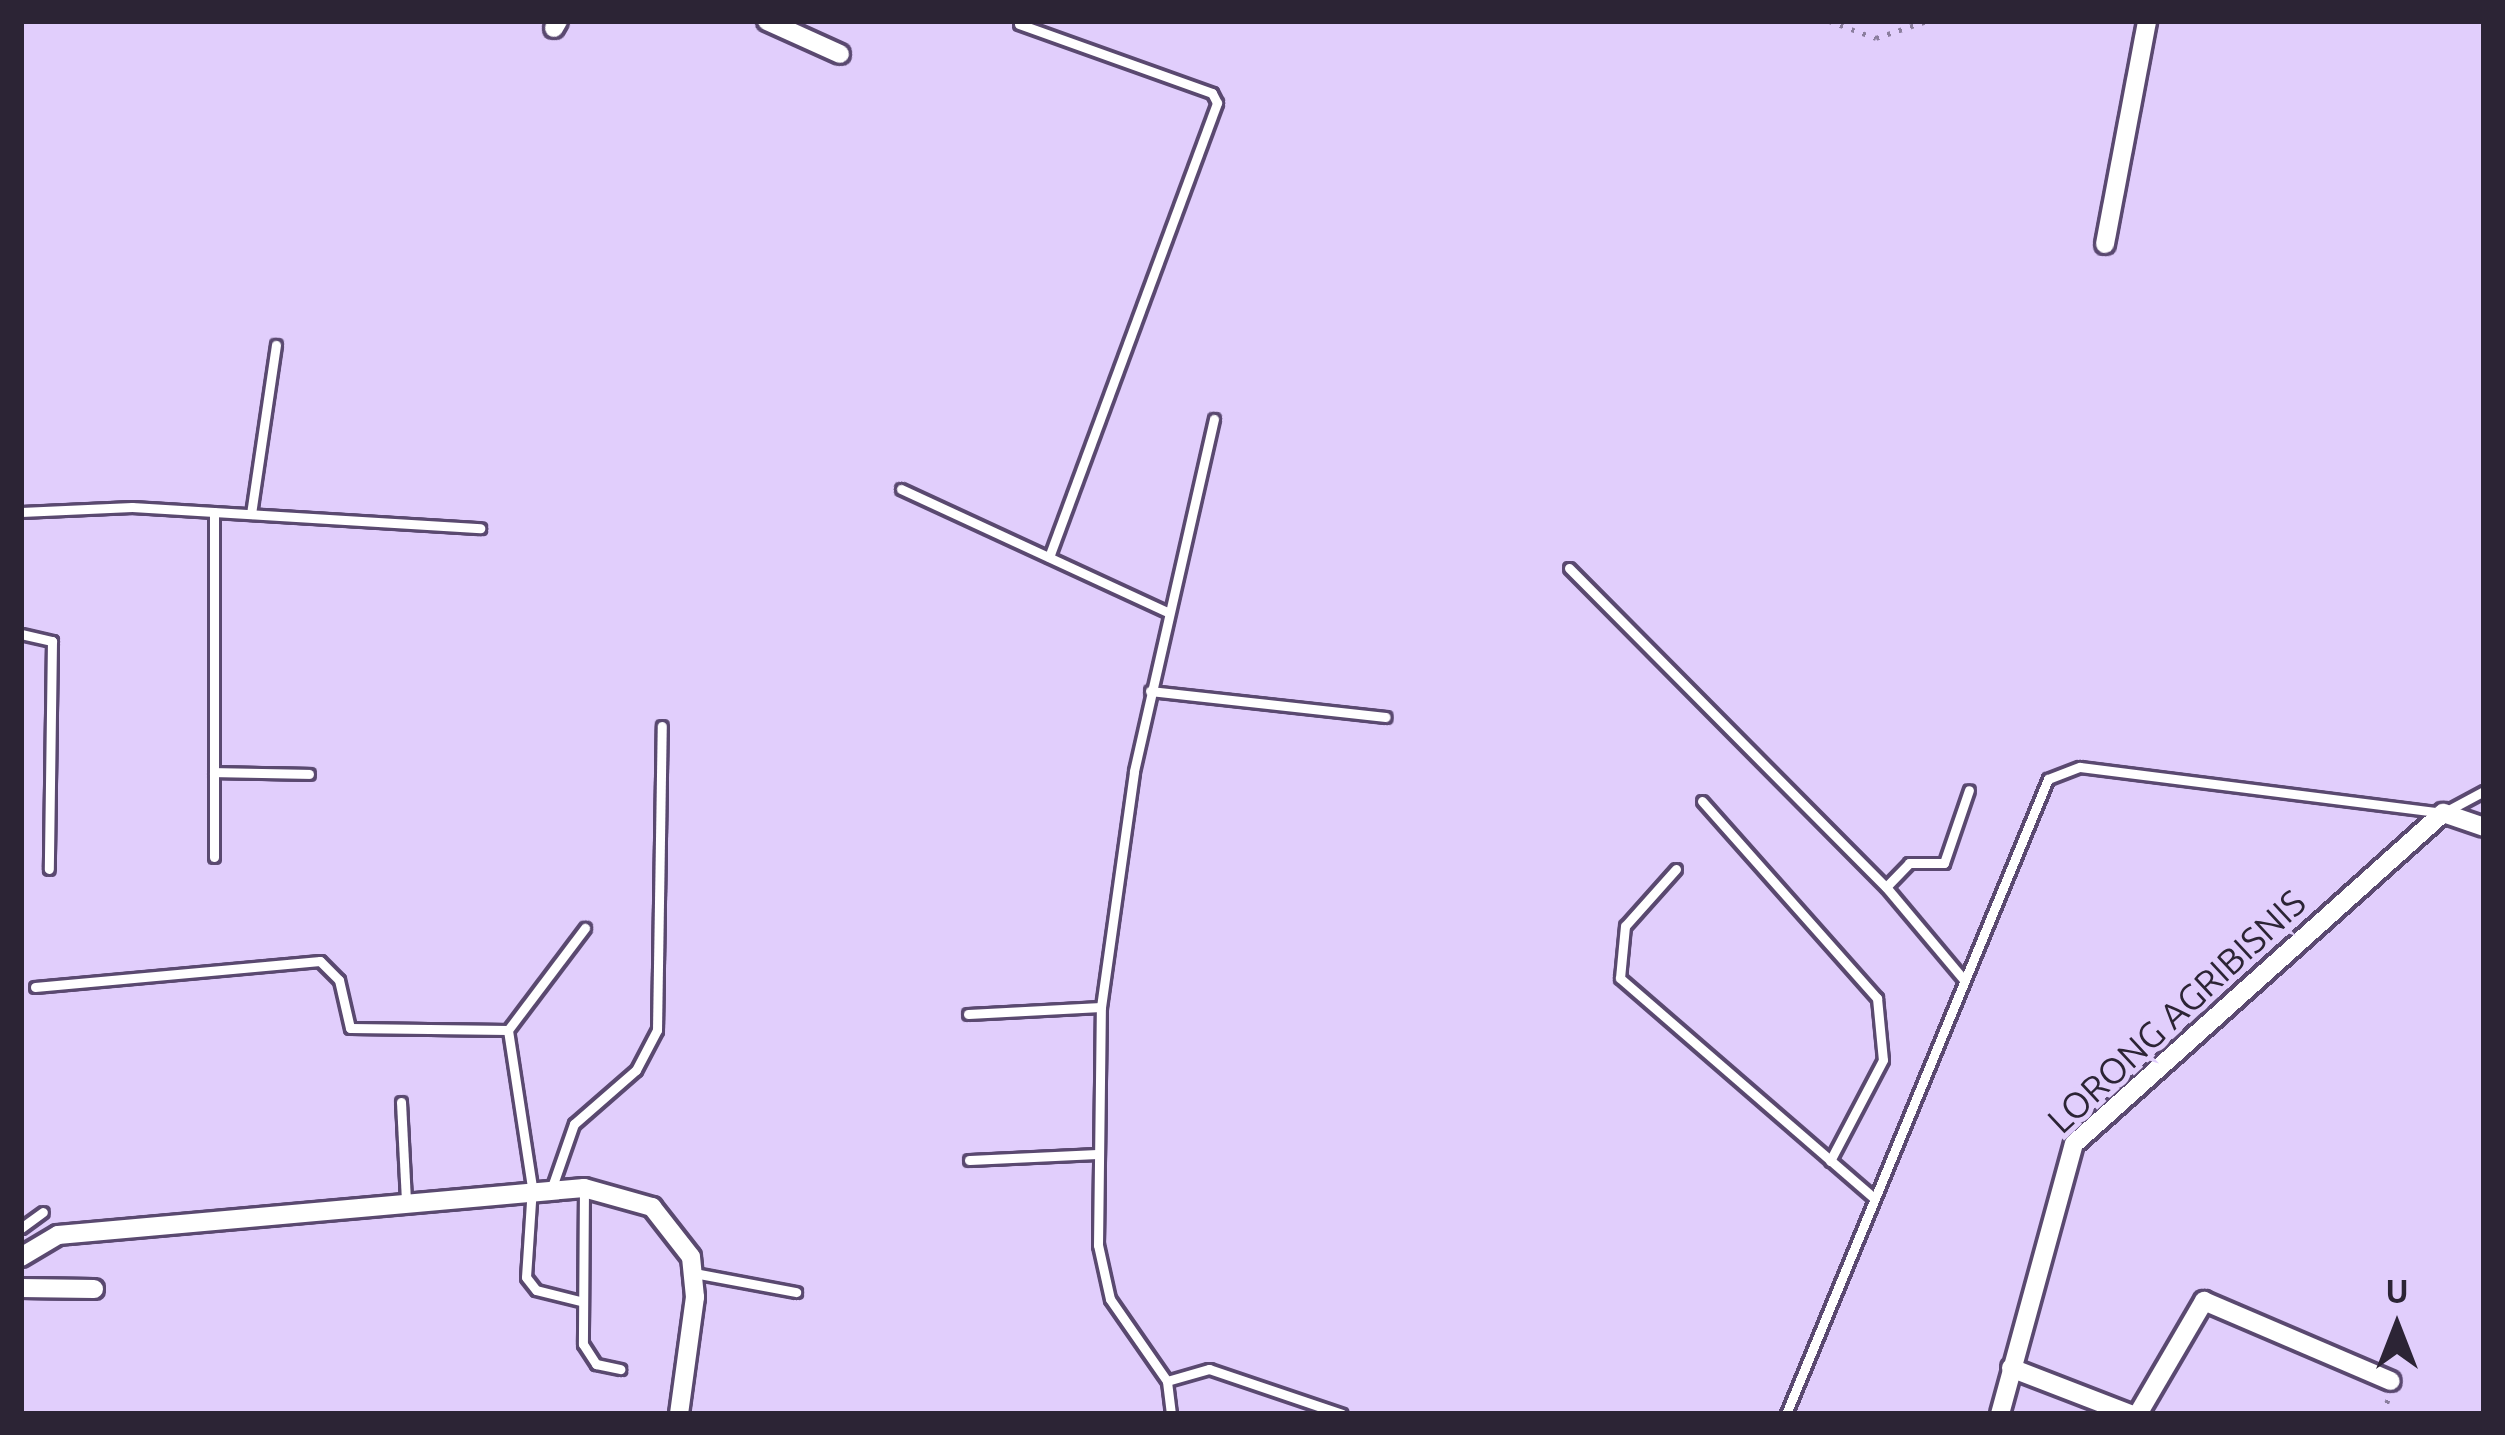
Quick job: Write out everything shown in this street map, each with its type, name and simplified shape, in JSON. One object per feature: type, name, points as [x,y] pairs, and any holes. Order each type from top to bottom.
[{"type":"street","points":[[767,21],[840,54]]},
{"type":"street","points":[[2105,244],[2146,21]]},
{"type":"street","points":[[2443,813],[2484,827]]},
{"type":"street","name":"LORONG AGRIBISNIS","points":[[2000,1414],[2074,1144],[2443,813]]},
{"type":"street","points":[[21,1257],[58,1235],[542,1187],[584,1188],[652,1207],[682,1237],[694,1273],[680,1414]]},
{"type":"street","points":[[21,1288],[94,1289]]},
{"type":"street","points":[[2012,1368],[2134,1414],[2204,1301],[2391,1381]]},
{"type":"lane","points":[[1019,24],[1212,93],[1216,103],[1049,557]]},
{"type":"lane","points":[[251,514],[276,345]]},
{"type":"lane","points":[[1171,1414],[1167,1381],[1110,1299],[1098,1154],[1101,1007],[1150,691],[1214,419]]},
{"type":"lane","points":[[901,489],[1167,612]]},
{"type":"lane","points":[[21,512],[214,512],[480,528]]},
{"type":"lane","points":[[214,512],[214,857]]},
{"type":"lane","points":[[1569,568],[1886,887],[1964,980]]},
{"type":"lane","points":[[21,634],[52,641],[50,869]]},
{"type":"lane","points":[[1150,691],[1385,717]]},
{"type":"lane","points":[[580,1301],[529,1285],[542,1187],[574,1124],[636,1070],[657,1030],[662,726]]},
{"type":"lane","points":[[1786,1414],[1872,1196],[2057,771],[2443,813],[2484,790]]},
{"type":"lane","points":[[214,772],[309,774]]},
{"type":"lane","points":[[1886,887],[1909,863],[1944,863],[1970,790]]},
{"type":"lane","points":[[1702,801],[1877,998],[1883,1060],[1830,1161]]},
{"type":"lane","points":[[1676,869],[1625,926],[1620,978],[1872,1196]]},
{"type":"lane","points":[[542,1187],[508,1030],[585,928]]},
{"type":"lane","points":[[35,987],[320,961],[333,966],[350,1028],[508,1030]]},
{"type":"lane","points":[[968,1014],[1101,1007]]},
{"type":"lane","points":[[401,1102],[406,1200]]},
{"type":"lane","points":[[969,1160],[1098,1154]]},
{"type":"lane","points":[[584,1188],[580,1301],[590,1357],[620,1369]]},
{"type":"lane","points":[[21,1228],[43,1212]]},
{"type":"lane","points":[[694,1273],[796,1292]]},
{"type":"lane","points":[[1167,1381],[1209,1369],[1342,1414]]},
{"type":"path","points":[[1829,21],[1876,38],[1928,21]]}]
